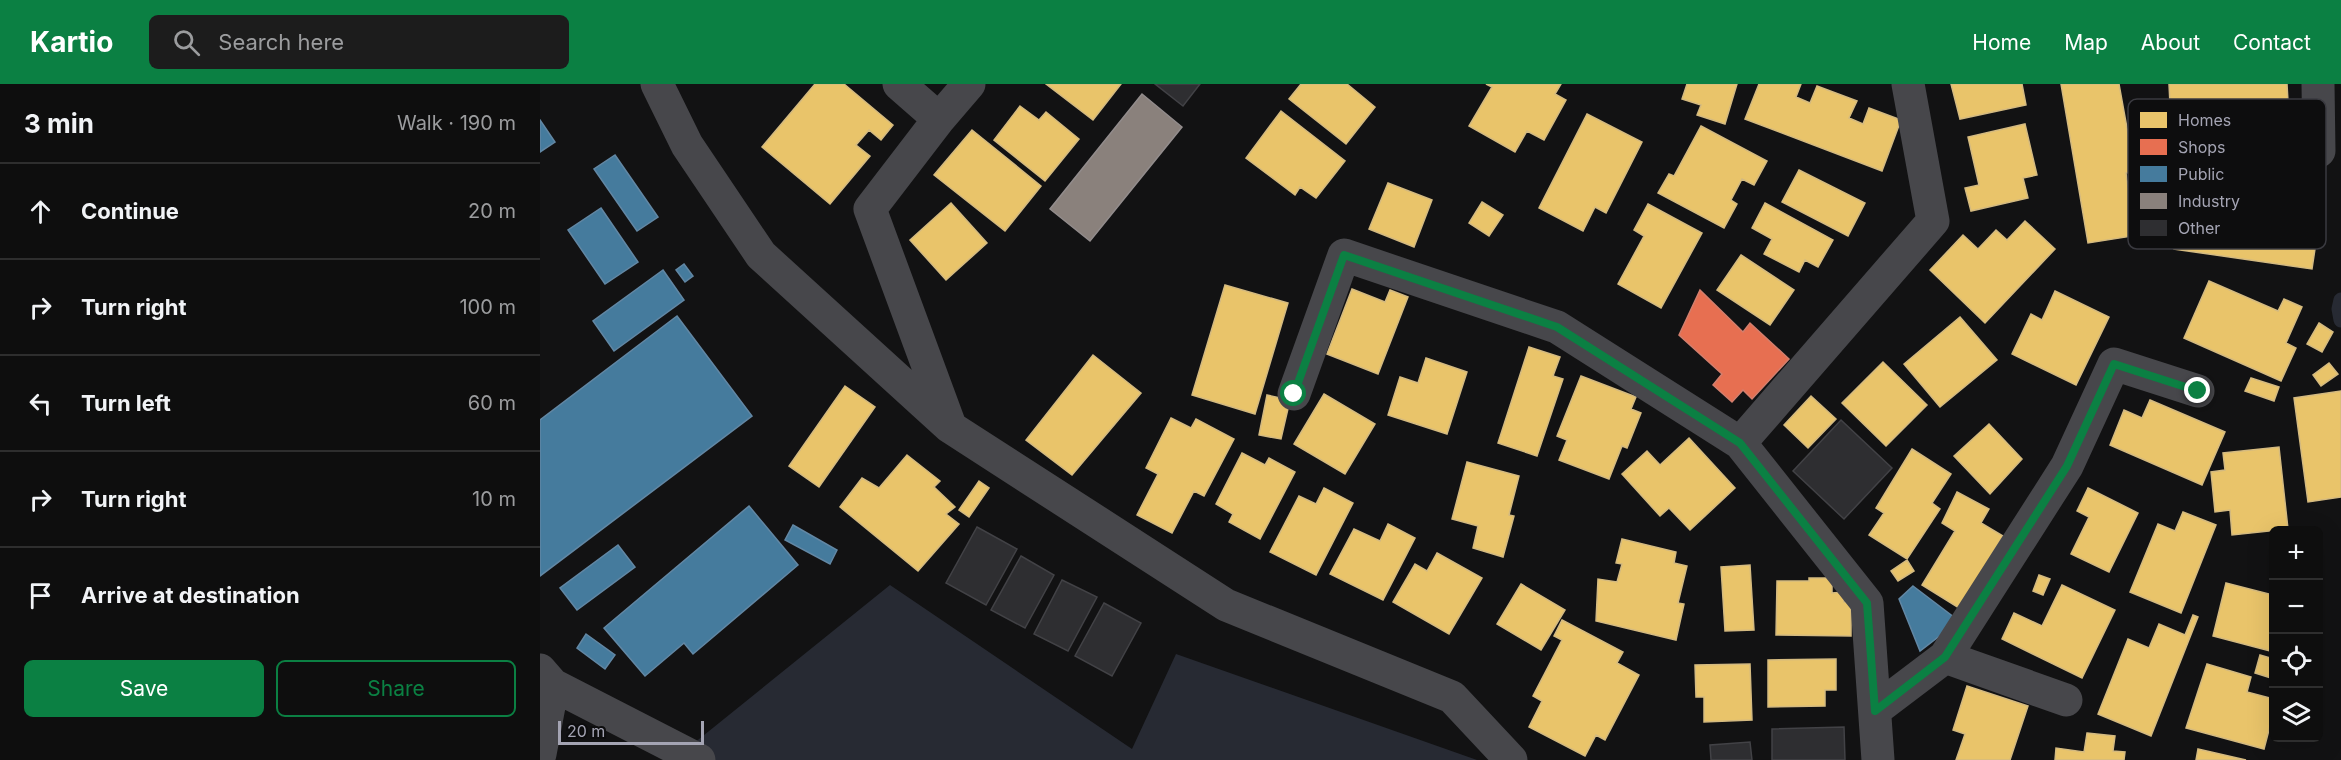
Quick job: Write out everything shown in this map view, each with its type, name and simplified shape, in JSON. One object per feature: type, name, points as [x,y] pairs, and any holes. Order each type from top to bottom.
[{"type":"street","points":[[657,84],[687,145],[761,255],[950,427],[1226,605],[1452,697],[1511,760]]},
{"type":"street","points":[[899,84],[939,119]]},
{"type":"street","points":[[950,427],[870,209],[969,84]]},
{"type":"street","points":[[1740,443],[1933,221],[1908,84]]},
{"type":"street","points":[[2318,84],[2318,99]]},
{"type":"street","points":[[1294,394],[1344,255],[1557,327],[1740,443],[1867,603],[1878,760]]},
{"type":"street","points":[[1875,711],[1945,657],[2067,466],[2114,364],[2198,391]]},
{"type":"street","points":[[1945,657],[2066,700]]},
{"type":"street","points":[[540,754],[544,682],[699,760]]},
{"type":"shaded area","points":[[890,585],[1132,749],[1176,654],[1477,760],[706,760],[683,752]]},
{"type":"building: Homes","points":[[815,84],[844,84],[893,125],[881,140],[869,130],[856,145],[870,156],[830,204],[762,147]]},
{"type":"building: Homes","points":[[1046,84],[1121,84],[1093,120]]},
{"type":"building: Homes","points":[[1301,84],[1347,84],[1375,107],[1346,144],[1289,99]]},
{"type":"building: Homes","points":[[1486,84],[1561,84],[1555,94],[1566,100],[1544,140],[1527,131],[1515,152],[1469,126],[1492,87]]},
{"type":"building: Homes","points":[[1687,84],[1737,84],[1725,124],[1697,115],[1701,105],[1682,99]]},
{"type":"building: Homes","points":[[1759,84],[1801,84],[1796,97],[1810,103],[1817,86],[1857,101],[1849,118],[1863,124],[1869,108],[1901,120],[1882,171],[1745,119]]},
{"type":"building: Homes","points":[[1951,84],[2022,84],[2026,105],[1960,119]]},
{"type":"building: Homes","points":[[2061,84],[2119,84],[2128,134],[2128,173],[2126,173],[2128,237],[2088,243]]},
{"type":"building: Homes","points":[[2169,84],[2287,84],[2288,99],[2170,99]]},
{"type":"building: Homes","points":[[1020,106],[1039,120],[1046,112],[1079,139],[1045,181],[994,140]]},
{"type":"building: Homes","points":[[1281,111],[1345,161],[1316,198],[1300,187],[1295,195],[1246,158]]},
{"type":"building: Homes","points":[[1587,114],[1642,142],[1606,213],[1595,207],[1583,231],[1539,208]]},
{"type":"building: Homes","points":[[2025,124],[2037,175],[2023,178],[2028,198],[1971,211],[1965,188],[1979,185],[1968,137]]},
{"type":"building: Homes","points":[[1701,126],[1767,161],[1754,185],[1742,179],[1731,200],[1737,204],[1724,228],[1658,193],[1669,174],[1674,176]]},
{"type":"building: Homes","points":[[972,130],[1041,186],[1005,231],[934,175]]},
{"type":"building: Homes","points":[[1799,170],[1865,203],[1848,236],[1782,202]]},
{"type":"building: Homes","points":[[1388,183],[1432,200],[1414,247],[1369,229]]},
{"type":"building: Homes","points":[[1482,202],[1503,215],[1489,236],[1469,223]]},
{"type":"building: Homes","points":[[951,203],[987,243],[946,280],[910,240]]},
{"type":"building: Homes","points":[[1765,203],[1833,240],[1818,267],[1805,260],[1799,272],[1764,254],[1772,239],[1752,228]]},
{"type":"building: Homes","points":[[1648,204],[1702,233],[1661,308],[1618,284],[1644,236],[1634,230]]},
{"type":"building: Homes","points":[[2025,221],[2055,249],[1985,323],[1930,270],[1963,235],[1978,249],[1996,230],[2007,240]]},
{"type":"building: Homes","points":[[2174,249],[2315,249],[2312,269]]},
{"type":"building: Homes","points":[[1741,255],[1794,290],[1770,325],[1717,290]]},
{"type":"building: Homes","points":[[2209,281],[2278,311],[2284,299],[2302,307],[2286,343],[2296,348],[2281,381],[2184,338]]},
{"type":"building: Homes","points":[[1225,285],[1288,303],[1255,414],[1192,395]]},
{"type":"building: Homes","points":[[1352,289],[1385,302],[1390,290],[1408,297],[1378,374],[1327,354]]},
{"type":"building: Homes","points":[[2055,291],[2109,317],[2076,385],[2012,354],[2031,314],[2042,320]]},
{"type":"building: Homes","points":[[1960,317],[1997,360],[1940,407],[1904,364]]},
{"type":"building: Homes","points":[[2319,323],[2333,332],[2322,352],[2307,344]]},
{"type":"building: Homes","points":[[1529,347],[1560,357],[1553,376],[1563,379],[1537,456],[1498,443]]},
{"type":"building: Homes","points":[[1093,355],[1141,393],[1072,475],[1026,440]]},
{"type":"building: Homes","points":[[1426,358],[1467,372],[1447,434],[1388,415],[1400,377],[1418,383]]},
{"type":"building: Homes","points":[[1883,362],[1927,405],[1886,446],[1842,403]]},
{"type":"building: Homes","points":[[2329,363],[2338,374],[2321,386],[2313,375]]},
{"type":"building: Homes","points":[[1581,376],[1636,397],[1631,409],[1641,413],[1627,448],[1622,446],[1609,479],[1559,460],[1567,440],[1557,436]]},
{"type":"building: Homes","points":[[2251,378],[2279,387],[2274,401],[2245,391]]},
{"type":"building: Homes","points":[[845,386],[875,407],[819,487],[789,466]]},
{"type":"building: Homes","points":[[2341,391],[2341,497],[2308,502],[2294,398]]},
{"type":"building: Homes","points":[[1324,394],[1375,424],[1345,474],[1294,444]]},
{"type":"building: Homes","points":[[1267,395],[1290,400],[1281,439],[1259,435]]},
{"type":"building: Homes","points":[[1811,396],[1836,419],[1808,448],[1784,425]]},
{"type":"building: Homes","points":[[2150,400],[2225,432],[2202,485],[2110,445],[2124,410],[2142,418]]},
{"type":"building: Homes","points":[[1171,418],[1191,428],[1196,419],[1234,439],[1204,496],[1194,491],[1172,533],[1137,515],[1158,474],[1146,468]]},
{"type":"building: Homes","points":[[1989,424],[2022,459],[1990,494],[1954,456]]},
{"type":"building: Homes","points":[[1689,438],[1735,488],[1690,530],[1669,508],[1660,516],[1622,474],[1647,451],[1660,465]]},
{"type":"building: Homes","points":[[2279,447],[2288,526],[2269,526],[2269,531],[2232,535],[2230,510],[2215,512],[2211,472],[2225,470],[2223,453]]},
{"type":"building: Homes","points":[[1912,449],[1951,474],[1932,503],[1940,509],[1907,559],[1869,535],[1884,513],[1876,508]]},
{"type":"building: Homes","points":[[1242,453],[1265,465],[1269,458],[1295,472],[1260,539],[1229,522],[1233,514],[1216,504]]},
{"type":"building: Homes","points":[[907,455],[940,481],[934,487],[955,507],[946,514],[959,524],[918,571],[840,507],[862,478],[879,488]]},
{"type":"building: Homes","points":[[1467,462],[1519,476],[1509,515],[1514,516],[1503,557],[1473,548],[1478,526],[1452,519]]},
{"type":"building: Homes","points":[[979,481],[989,488],[969,517],[959,510]]},
{"type":"building: Homes","points":[[1324,488],[1353,503],[1316,575],[1270,552],[1299,496],[1316,504]]},
{"type":"building: Homes","points":[[2088,488],[2138,513],[2109,572],[2071,554],[2089,517],[2077,511]]},
{"type":"building: Homes","points":[[1957,492],[1989,509],[1981,523],[2003,536],[1959,608],[1922,585],[1955,531],[1942,523]]},
{"type":"building: Homes","points":[[2183,512],[2216,525],[2181,613],[2130,592],[2158,524],[2175,531]]},
{"type":"building: Homes","points":[[1388,524],[1415,538],[1383,600],[1330,574],[1354,529],[1380,541]]},
{"type":"building: Homes","points":[[1622,539],[1676,552],[1674,563],[1687,566],[1678,603],[1684,604],[1676,640],[1596,621],[1598,579],[1617,582],[1622,564],[1616,563]]},
{"type":"building: Homes","points":[[1437,553],[1482,578],[1449,634],[1393,602],[1415,564],[1427,571]]},
{"type":"building: Homes","points":[[1907,560],[1914,571],[1898,581],[1891,571]]},
{"type":"building: Homes","points":[[1750,565],[1754,630],[1725,631],[1721,567]]},
{"type":"building: Homes","points":[[2039,575],[2050,579],[2043,595],[2033,591]]},
{"type":"building: Homes","points":[[1809,578],[1832,578],[1832,593],[1843,592],[1844,602],[1851,602],[1851,636],[1776,635],[1777,581],[1809,581]]},
{"type":"building: Homes","points":[[2226,583],[2269,594],[2269,651],[2213,636]]},
{"type":"building: Homes","points":[[1521,584],[1565,610],[1541,650],[1497,624]]},
{"type":"building: Homes","points":[[2062,585],[2115,610],[2082,678],[2002,639],[2014,613],[2042,626]]},
{"type":"building: Homes","points":[[2193,615],[2198,617],[2151,736],[2098,714],[2128,639],[2149,648],[2159,624],[2185,635]]},
{"type":"building: Homes","points":[[1562,620],[1623,652],[1617,663],[1639,675],[1605,740],[1596,735],[1585,756],[1529,727],[1542,701],[1533,696],[1562,640],[1554,636]]},
{"type":"building: Homes","points":[[2260,655],[2269,658],[2269,677],[2255,673]]},
{"type":"building: Homes","points":[[1836,659],[1836,690],[1825,690],[1825,706],[1768,707],[1768,660]]},
{"type":"building: Homes","points":[[1750,664],[1752,720],[1704,722],[1704,697],[1696,697],[1695,665]]},
{"type":"building: Homes","points":[[2207,664],[2251,677],[2247,692],[2269,698],[2269,730],[2264,749],[2186,728]]},
{"type":"building: Homes","points":[[1967,686],[2028,706],[2010,760],[1956,760],[1965,734],[1953,730]]},
{"type":"building: Homes","points":[[2087,733],[2115,736],[2113,751],[2125,752],[2124,760],[2055,760],[2056,748],[2084,752]]},
{"type":"building: Homes","points":[[2198,749],[2246,760],[2196,760]]},
{"type":"building: Shops","points":[[1700,290],[1743,332],[1750,323],[1789,359],[1752,399],[1743,390],[1732,402],[1713,385],[1722,374],[1679,335]]},
{"type":"building: Public","points":[[540,120],[555,142],[540,152]]},
{"type":"building: Public","points":[[615,155],[658,217],[637,231],[594,169]]},
{"type":"building: Public","points":[[601,208],[638,262],[605,284],[568,230]]},
{"type":"building: Public","points":[[684,264],[693,276],[685,282],[676,270]]},
{"type":"building: Public","points":[[663,270],[684,300],[614,351],[593,321]]},
{"type":"building: Public","points":[[677,316],[752,416],[540,576],[540,420]]},
{"type":"building: Public","points":[[749,506],[798,565],[693,654],[684,643],[645,676],[604,628]]},
{"type":"building: Public","points":[[793,525],[837,550],[830,564],[785,540]]},
{"type":"building: Public","points":[[618,545],[635,567],[577,610],[560,588]]},
{"type":"building: Public","points":[[1913,586],[1959,621],[1920,651],[1899,599]]},
{"type":"building: Public","points":[[586,634],[615,655],[605,669],[577,648]]},
{"type":"building: Industry","points":[[1142,94],[1182,127],[1090,241],[1050,209]]},
{"type":"building: Other","points":[[1155,84],[1200,84],[1183,106]]},
{"type":"building: Other","points":[[1841,420],[1892,468],[1844,519],[1793,471]]},
{"type":"building: Other","points":[[977,527],[1017,549],[986,605],[946,583]]},
{"type":"building: Other","points":[[1021,556],[1054,575],[1025,628],[991,610]]},
{"type":"building: Other","points":[[1062,580],[1097,597],[1068,651],[1034,634]]},
{"type":"building: Other","points":[[1104,603],[1141,623],[1112,676],[1075,656]]},
{"type":"building: Other","points":[[1844,727],[1845,760],[1772,760],[1772,729]]},
{"type":"building: Other","points":[[1750,742],[1752,760],[1711,760],[1710,745]]},
{"type":"waterway","points":[[2341,300],[2339,309],[2341,320]]},
{"type":"route","points":[[1294,394],[1344,255],[1557,327],[1740,443],[1867,603],[1875,711],[1945,657],[2067,466],[2114,364],[2198,391]]}]
